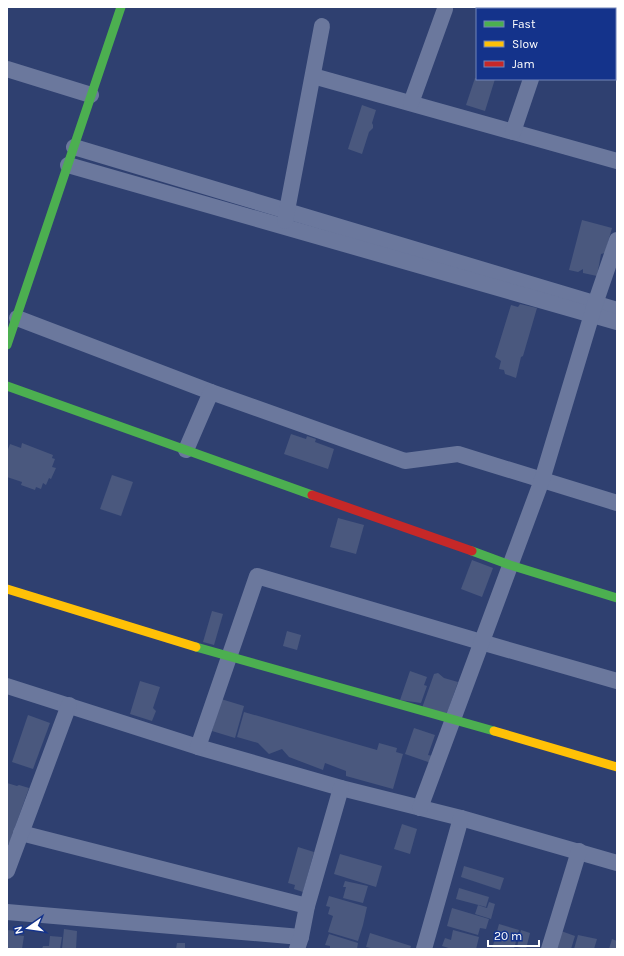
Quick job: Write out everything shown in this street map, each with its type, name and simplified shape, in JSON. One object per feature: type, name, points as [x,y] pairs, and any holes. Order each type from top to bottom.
[{"type":"street","points":[[7,345],[121,7]]},
{"type":"street","points":[[411,103],[444,9]]},
{"type":"street","points":[[285,219],[322,26]]},
{"type":"street","points":[[7,69],[91,95]]},
{"type":"street","points":[[313,76],[617,161]]},
{"type":"street","points":[[513,132],[531,80]]},
{"type":"street","points":[[74,147],[285,219],[594,310],[617,322]]},
{"type":"street","points":[[68,165],[285,219]]},
{"type":"street","points":[[420,808],[480,642],[542,480],[617,240]]},
{"type":"street","points":[[594,310],[617,310]]},
{"type":"street","points":[[17,318],[211,392],[405,461],[458,454],[617,503]]},
{"type":"street","points":[[7,386],[510,565],[617,598]]},
{"type":"street","points":[[186,450],[211,392]]},
{"type":"street","points":[[198,747],[258,576],[617,681]]},
{"type":"street","points":[[7,589],[230,658],[453,719],[617,767]]},
{"type":"street","points":[[7,686],[198,747],[342,788],[461,818],[617,863]]},
{"type":"street","points":[[7,871],[69,705]]},
{"type":"street","points":[[7,912],[299,943],[307,906],[342,788]]},
{"type":"street","points":[[424,949],[461,818]]},
{"type":"street","points":[[21,833],[307,906]]},
{"type":"street","points":[[549,949],[579,851]]},
{"type":"building","points":[[475,78],[476,80],[495,80],[485,111],[466,105]]},
{"type":"building","points":[[362,105],[376,110],[372,123],[373,128],[369,132],[362,154],[348,149]]},
{"type":"building","points":[[582,220],[612,228],[605,253],[601,254],[597,276],[583,273],[583,269],[578,272],[569,270]]},
{"type":"building","points":[[520,304],[537,308],[523,356],[521,357],[516,378],[505,374],[504,370],[499,369],[501,361],[495,357],[511,305],[518,307]]},
{"type":"building","points":[[291,434],[306,439],[307,436],[316,439],[315,442],[334,449],[328,469],[284,454]]},
{"type":"building","points":[[22,443],[53,455],[52,458],[55,459],[52,467],[56,468],[51,479],[49,478],[46,485],[43,483],[41,489],[36,487],[35,490],[21,485],[22,482],[7,477],[7,452],[10,444],[21,448]]},
{"type":"building","points":[[112,475],[133,482],[121,516],[100,509]]},
{"type":"building","points":[[338,518],[364,525],[356,554],[330,547]]},
{"type":"building","points":[[472,560],[493,568],[482,597],[461,589]]},
{"type":"building","points":[[212,611],[223,614],[214,645],[203,642]]},
{"type":"building","points":[[287,631],[301,635],[297,650],[283,646]]},
{"type":"building","points":[[410,671],[427,677],[424,685],[427,686],[421,703],[400,700]]},
{"type":"building","points":[[438,673],[444,678],[458,682],[446,716],[422,708],[434,674]]},
{"type":"building","points":[[140,681],[160,687],[153,708],[156,711],[152,721],[130,714]]},
{"type":"building","points":[[221,699],[244,706],[235,738],[212,731]]},
{"type":"building","points":[[244,712],[377,750],[379,743],[397,748],[396,752],[403,754],[393,789],[346,776],[346,771],[325,763],[323,770],[289,757],[282,749],[269,754],[258,743],[237,737]]},
{"type":"building","points":[[28,715],[50,723],[33,769],[12,762]]},
{"type":"building","points":[[414,728],[435,735],[428,755],[433,756],[431,763],[405,754]]},
{"type":"building","points":[[7,783],[29,788],[9,844],[7,843]]},
{"type":"building","points":[[402,824],[417,829],[410,854],[394,849]]},
{"type":"building","points":[[298,847],[314,852],[303,892],[294,889],[295,885],[288,883]]},
{"type":"building","points":[[340,854],[382,866],[376,887],[334,874]]},
{"type":"building","points":[[464,866],[504,878],[500,890],[461,877]]},
{"type":"building","points":[[345,881],[368,886],[363,903],[343,898],[346,887],[343,887]]},
{"type":"building","points":[[459,888],[489,897],[486,907],[456,899]]},
{"type":"building","points":[[329,896],[367,907],[358,941],[328,932],[333,916],[328,914],[330,907],[326,906]]},
{"type":"building","points":[[489,902],[495,904],[491,919],[475,914],[478,905],[487,908]]},
{"type":"building","points":[[452,908],[489,919],[486,929],[480,928],[478,935],[447,926]]},
{"type":"building","points":[[499,924],[519,930],[514,949],[492,949]]},
{"type":"building","points":[[64,929],[77,931],[76,949],[62,949]]},
{"type":"building","points":[[7,930],[16,931],[15,935],[24,936],[22,949],[7,949]]},
{"type":"building","points":[[453,930],[479,937],[476,949],[452,949],[442,946],[445,938],[451,940]]},
{"type":"building","points":[[521,930],[530,933],[526,949],[517,947]]},
{"type":"building","points":[[561,931],[575,936],[571,949],[556,949]]},
{"type":"building","points":[[370,933],[411,946],[410,949],[375,949],[366,947]]},
{"type":"building","points":[[329,934],[358,943],[357,949],[330,949],[330,946],[325,945]]},
{"type":"building","points":[[578,935],[597,939],[594,949],[574,949]]},
{"type":"building","points":[[50,936],[62,937],[60,949],[42,949],[43,946],[49,946]]},
{"type":"building","points":[[612,939],[617,941],[617,949],[609,949]]},
{"type":"building","points":[[177,943],[185,943],[185,949],[176,949]]},
{"type":"traffic: fast","points":[[7,345],[121,7]]},
{"type":"traffic: fast","points":[[7,386],[312,495]]},
{"type":"traffic: fast","points":[[472,551],[510,565],[617,598]]},
{"type":"traffic: fast","points":[[196,647],[494,731]]},
{"type":"traffic: slow","points":[[7,589],[196,647]]},
{"type":"traffic: slow","points":[[494,731],[617,767]]},
{"type":"traffic: jam","points":[[312,495],[472,551]]}]
